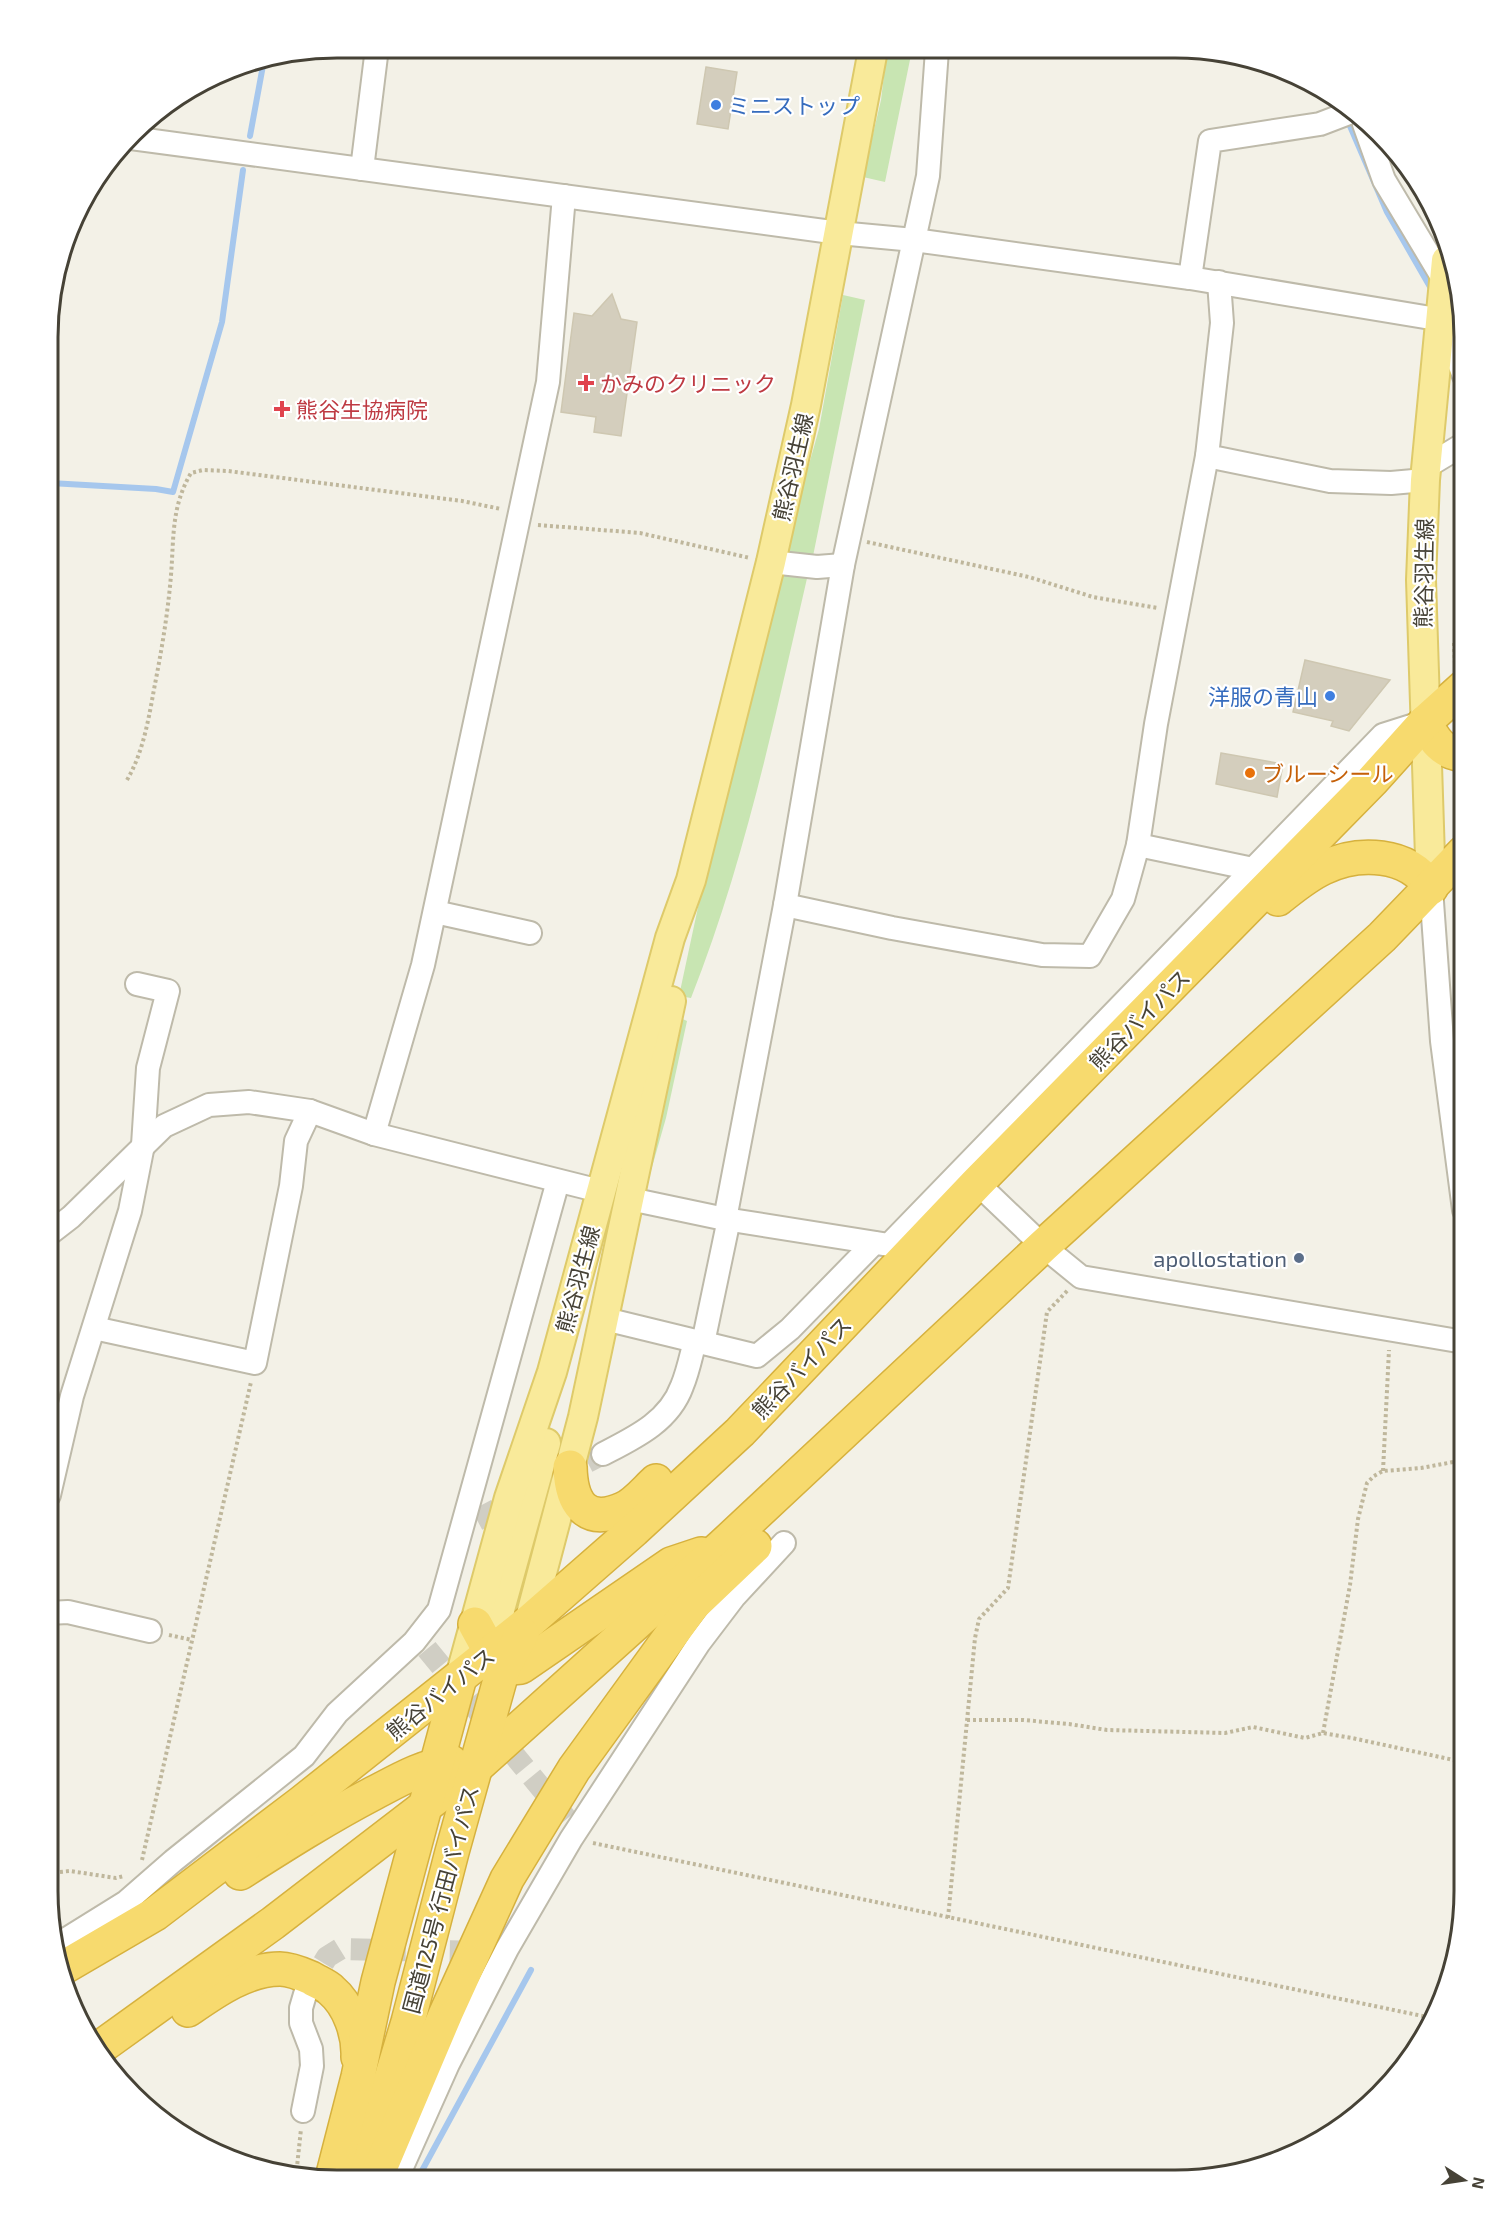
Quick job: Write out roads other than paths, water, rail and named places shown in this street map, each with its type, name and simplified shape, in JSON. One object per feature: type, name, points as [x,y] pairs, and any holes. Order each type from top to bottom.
[{"type":"highway","name":"熊谷バイパス","points":[[529,1622],[634,1530],[740,1431],[977,1183],[1372,781],[1425,722],[1454,682]]},
{"type":"highway","points":[[1425,722],[1436,743],[1454,758]]},
{"type":"highway","points":[[106,2045],[273,1923],[475,1768],[722,1546],[1043,1246],[1382,937],[1431,888],[1454,854]]},
{"type":"highway","points":[[1195,962],[1306,877],[1324,867],[1345,860],[1362,857],[1396,861],[1416,870],[1431,888]]},
{"type":"highway","points":[[570,1467],[571,1487],[577,1502],[584,1510],[595,1514],[608,1514],[625,1509],[686,1454],[740,1431]]},
{"type":"highway","points":[[379,2170],[446,2013],[507,1879],[574,1769],[693,1605],[754,1547],[779,1493]]},
{"type":"highway","points":[[475,1624],[496,1661],[521,1666],[671,1564],[722,1546]]},
{"type":"highway","name":"国道125号 行田バイパス","points":[[358,2170],[392,2075],[408,2022],[475,1768],[496,1661],[529,1622]]},
{"type":"highway","name":"熊谷バイパス","points":[[68,1965],[155,1914],[301,1803],[460,1677],[496,1661]]},
{"type":"highway","name":"国道125号 行田バイパス","points":[[334,2170],[358,2077],[378,1982],[460,1677]]},
{"type":"highway","points":[[155,1914],[220,1886],[334,1814],[405,1777],[450,1761],[475,1768]]},
{"type":"highway","points":[[107,2047],[172,2021],[220,1988],[257,1973],[281,1969],[301,1973],[332,1990],[353,2022],[358,2042],[358,2077]]},
{"type":"main road","name":"熊谷羽生線","points":[[529,1622],[570,1467],[605,1319],[683,942],[692,880],[771,562],[806,405],[872,58]]},
{"type":"main road","name":"熊谷羽生線","points":[[1431,888],[1421,580],[1426,474],[1451,321],[1445,270]]},
{"type":"main road","name":"熊谷羽生線","points":[[460,1677],[509,1498],[552,1372],[670,938],[692,880]]},
{"type":"main road","points":[[496,1661],[553,1420],[614,1277]]},
{"type":"street","points":[[362,169],[376,58]]},
{"type":"street","points":[[603,1454],[642,1434],[668,1413],[682,1388],[699,1342],[727,1219],[785,905],[843,565],[928,176],[936,58]]},
{"type":"street","points":[[1190,278],[1210,141],[1320,124],[1343,115]]},
{"type":"street","points":[[1369,137],[1384,180],[1445,270]]},
{"type":"street","points":[[141,139],[1219,282],[1451,321]]},
{"type":"street","points":[[374,1134],[423,965],[548,382],[564,196]]},
{"type":"street","points":[[785,905],[892,928],[1042,955],[1090,956],[1124,900],[1138,845],[1176,612],[1202,492],[1222,323],[1219,282]]},
{"type":"street","points":[[1207,456],[1330,481],[1391,483],[1426,474],[1454,452]]},
{"type":"street","points":[[771,562],[817,567],[843,565]]},
{"type":"street","points":[[630,1199],[727,1219],[889,1245],[1383,735],[1425,722]]},
{"type":"street","points":[[1138,845],[1253,869]]},
{"type":"street","points":[[1431,888],[1442,1041],[1454,1133]]},
{"type":"street","points":[[435,912],[530,933]]},
{"type":"street","points":[[58,1456],[72,1396],[130,1211],[143,1145],[147,1068],[168,991],[137,984]]},
{"type":"street","points":[[58,1227],[164,1126],[209,1105],[249,1102],[310,1111],[374,1134],[600,1191]]},
{"type":"street","points":[[94,1328],[255,1363],[291,1186],[296,1142],[310,1111]]},
{"type":"street","points":[[63,1941],[126,1902],[173,1861],[331,1736],[427,1649],[451,1614],[520,1358],[524,1300],[558,1181]]},
{"type":"street","points":[[977,1183],[1043,1246],[1081,1277],[1454,1340]]},
{"type":"street","points":[[605,1319],[757,1356],[790,1329],[874,1243]]},
{"type":"street","points":[[400,2170],[448,2064],[497,1970],[572,1839],[658,1705],[734,1597],[784,1543]]},
{"type":"street","points":[[58,1612],[68,1612],[150,1631]]},
{"type":"street","points":[[399,2170],[445,2048],[493,1952],[570,1823],[641,1711],[650,1705],[658,1705]]},
{"type":"street","points":[[303,2111],[312,2066],[311,2049],[301,2023],[301,2008],[306,1990]]},
{"type":"waterway","points":[[250,136],[262,69]]},
{"type":"waterway","points":[[1347,119],[1387,212],[1433,292]]},
{"type":"waterway","points":[[58,483],[173,492],[222,322],[243,170]]},
{"type":"waterway","points":[[422,2170],[531,1970]]},
{"type":"tunnel","points":[[558,1477],[603,1454]]},
{"type":"tunnel","points":[[477,1520],[516,1499]]},
{"type":"tunnel","points":[[427,1649],[570,1823]]},
{"type":"tunnel","points":[[306,1991],[327,1957],[340,1949],[486,1952]]},
{"type":"place","name":"ミニストップ","points":[[716,105]]},
{"type":"place","name":"かみのクリニック","points":[[586,383]]},
{"type":"place","name":"熊谷生協病院","points":[[282,409]]},
{"type":"place","name":"洋服の青山","points":[[1330,696]]},
{"type":"place","name":"ブルーシール","points":[[1250,773]]},
{"type":"place","name":"apollostation","points":[[1299,1258]]}]
